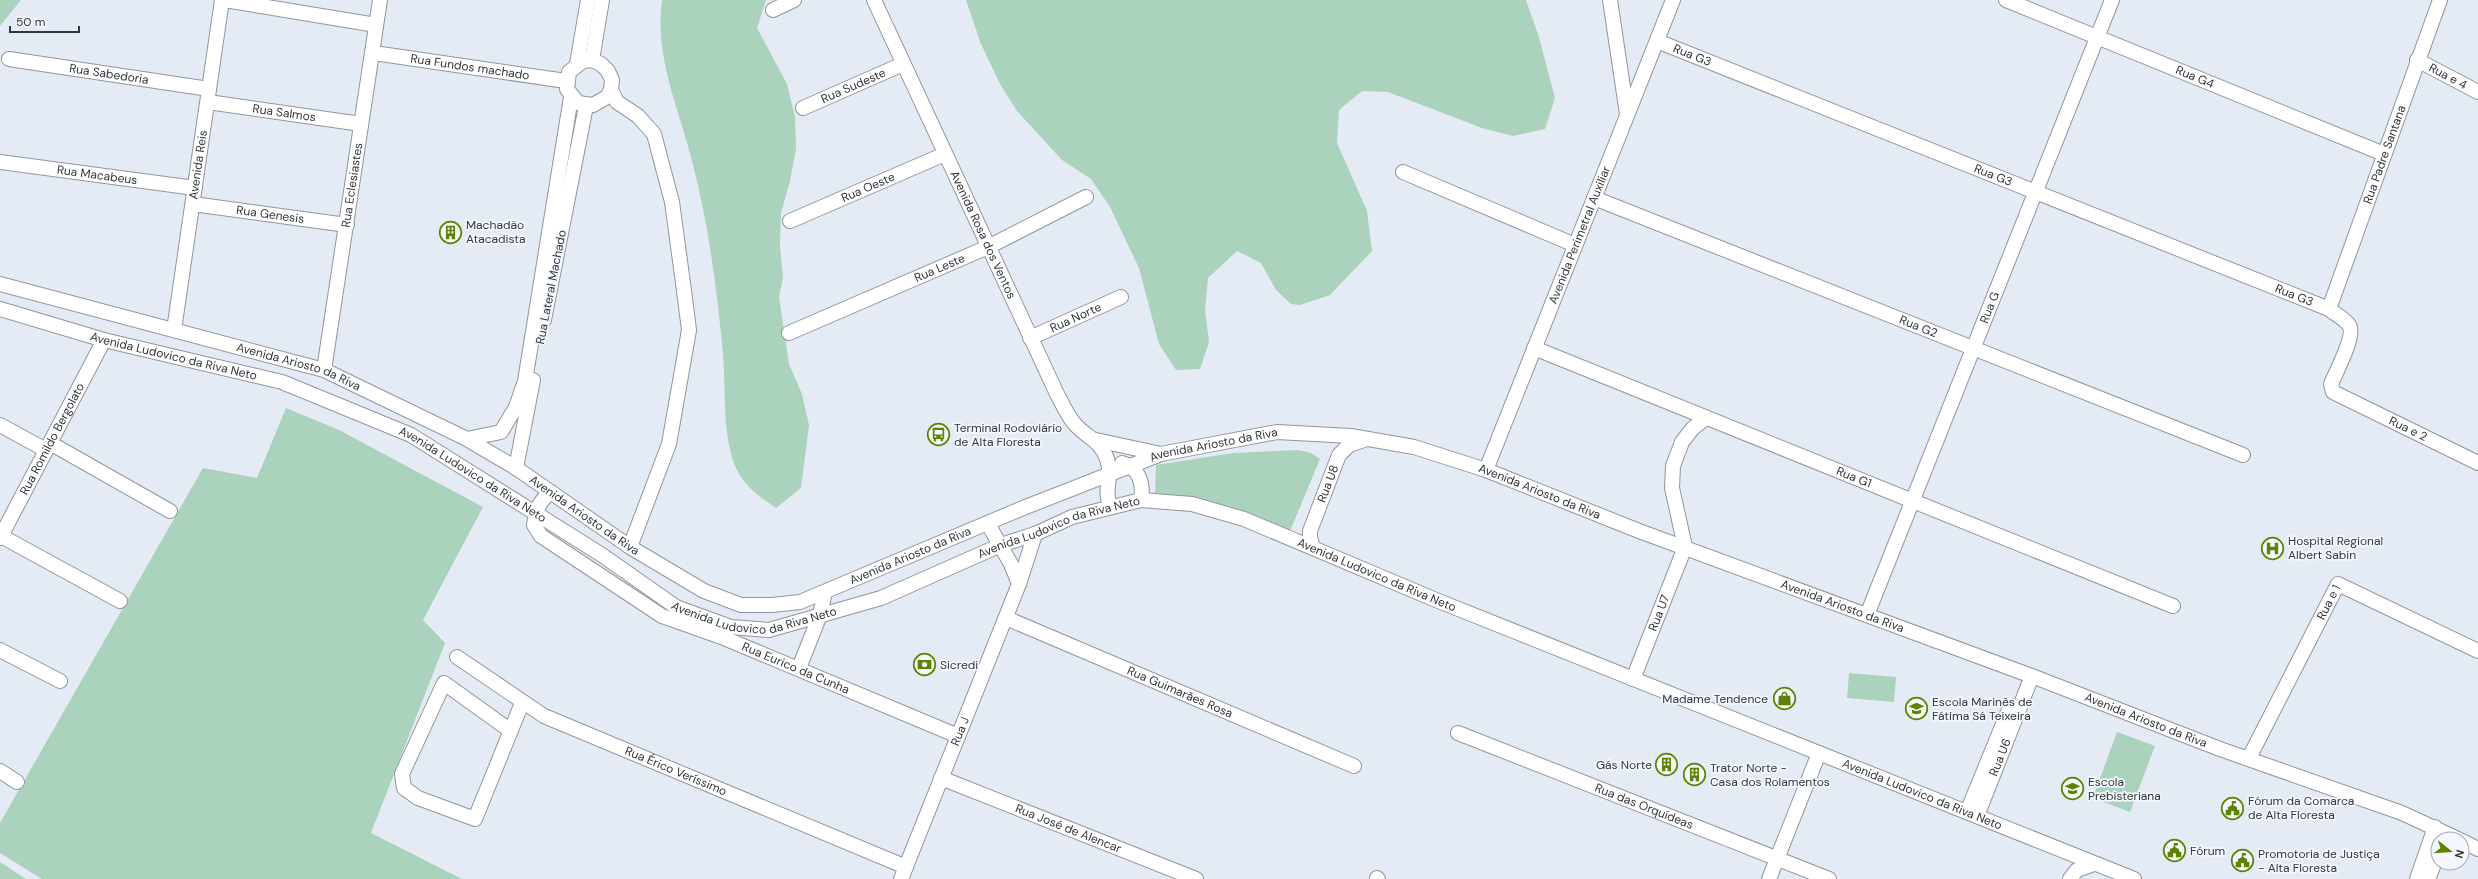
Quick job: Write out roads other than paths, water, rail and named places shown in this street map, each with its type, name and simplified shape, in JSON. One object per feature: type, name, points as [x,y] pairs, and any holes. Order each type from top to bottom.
[{"type":"street","points":[[224,0],[376,25]]},
{"type":"street","name":"Avenida Reis","points":[[174,330],[208,96],[224,0]]},
{"type":"street","name":"Rua Eclesiastes","points":[[324,370],[361,124],[374,53],[380,0]]},
{"type":"street","points":[[577,64],[588,0]]},
{"type":"street","points":[[592,60],[602,0]]},
{"type":"street","points":[[773,10],[794,0]]},
{"type":"street","name":"Avenida Rosa dos Ventos","points":[[874,0],[1057,394],[1074,424],[1096,440],[1107,458],[1111,475]]},
{"type":"street","points":[[1610,0],[1627,115]]},
{"type":"street","name":"Avenida Perimetral Auxiliar","points":[[1486,470],[1673,0]]},
{"type":"street","name":"Rua G4","points":[[2006,0],[2384,154]]},
{"type":"street","name":"Rua G","points":[[1867,615],[2112,0]]},
{"type":"street","name":"Rua Padre Santana","points":[[2329,309],[2417,60],[2440,0]]},
{"type":"street","name":"Rua G3","points":[[1657,41],[2329,309],[2348,324],[2351,330],[2350,339],[2331,384],[2333,392],[2339,395]]},
{"type":"street","name":"Rua Fundos machado","points":[[374,53],[566,81]]},
{"type":"street","name":"Rua Sabedoria","points":[[9,59],[208,96]]},
{"type":"street","points":[[467,439],[501,432],[516,407],[525,381],[571,97],[566,81],[569,72],[577,64],[592,60],[601,64],[608,71],[612,80],[610,90],[601,103],[586,106],[578,103],[571,97]]},
{"type":"street","name":"Rua e 4","points":[[2417,60],[2478,92]]},
{"type":"street","name":"Rua Sudeste","points":[[804,108],[904,64]]},
{"type":"street","points":[[610,90],[617,102],[638,116],[654,134],[672,202],[689,330],[669,444],[630,547]]},
{"type":"street","name":"Rua Salmos","points":[[208,96],[361,124]]},
{"type":"street","name":"Rua Lateral Machado","points":[[516,468],[586,106]]},
{"type":"street","name":"Rua Oeste","points":[[790,221],[945,154]]},
{"type":"street","name":"Rua Macabeus","points":[[0,162],[195,188]]},
{"type":"street","points":[[1403,172],[1575,245]]},
{"type":"street","name":"Rua Leste","points":[[789,333],[988,247],[1086,197]]},
{"type":"street","name":"Rua G2","points":[[1594,198],[1974,347],[2243,455]]},
{"type":"street","name":"Rua Genesis","points":[[193,204],[347,225]]},
{"type":"street","name":"Avenida Ariosto da Riva","points":[[0,284],[324,370],[467,439],[516,468],[630,547],[704,591],[741,605],[772,605],[800,602],[988,524],[1022,508],[1111,475],[1130,465],[1161,454],[1277,432],[1330,435],[1371,440],[1414,447],[1486,470],[1639,531],[2028,674],[2220,749],[2402,813],[2438,831]]},
{"type":"street","name":"Rua Norte","points":[[1030,338],[1121,297]]},
{"type":"street","name":"Avenida Ludovico da Riva Neto","points":[[0,309],[104,340],[248,374],[313,393],[411,435],[602,554],[676,607],[728,632],[769,630],[881,598],[1001,545],[1035,534],[1072,517],[1141,500],[1192,504],[1244,519],[1633,679],[2134,879]]},
{"type":"street","name":"Rua Romildo Bergolato","points":[[1,537],[104,340]]},
{"type":"street","name":"Rua G1","points":[[1534,348],[2173,606]]},
{"type":"street","name":"Rua e 2","points":[[2339,395],[2478,463]]},
{"type":"street","points":[[1685,547],[1672,488],[1673,466],[1682,442],[1693,428],[1706,418]]},
{"type":"street","points":[[0,426],[48,446],[170,511]]},
{"type":"street","name":"Rua U8","points":[[1330,435],[1337,453]]},
{"type":"street","points":[[1096,440],[1161,454]]},
{"type":"street","name":"Rua U8","points":[[1313,548],[1310,531],[1322,491],[1337,453],[1354,442],[1371,440]]},
{"type":"street","points":[[1107,458],[1130,465],[1141,482],[1141,500]]},
{"type":"street","points":[[1111,475],[1107,492],[1111,507]]},
{"type":"street","name":"Rua U8","points":[[1290,539],[1306,525],[1322,491]]},
{"type":"street","points":[[536,514],[538,504],[551,492]]},
{"type":"street","name":"Rua Eurico da Cunha","points":[[536,514],[534,525],[541,536],[662,616],[728,632],[799,668],[958,736]]},
{"type":"street","points":[[988,524],[1001,545],[1019,584]]},
{"type":"street","name":"Rua J","points":[[903,873],[1006,618],[1035,534]]},
{"type":"street","points":[[1,537],[120,601]]},
{"type":"street","name":"Rua U7","points":[[1633,679],[1685,547]]},
{"type":"street","points":[[594,572],[602,554]]},
{"type":"street","name":"Rua e 1","points":[[2249,758],[2338,584],[2478,651]]},
{"type":"street","points":[[799,668],[820,615],[825,592]]},
{"type":"street","name":"Rua Guimarães Rosa","points":[[1006,618],[1354,766]]},
{"type":"street","points":[[0,650],[60,681]]},
{"type":"street","name":"Rua Érico Veríssimo","points":[[457,657],[544,716],[903,873]]},
{"type":"street","name":"Rua U6","points":[[1972,814],[2028,674]]},
{"type":"street","points":[[511,731],[444,683],[402,774],[404,788],[418,798],[475,819],[511,731],[522,702]]},
{"type":"street","name":"Rua das Orquídeas","points":[[1458,733],[1829,879]]},
{"type":"street","points":[[1768,879],[1819,753]]},
{"type":"street","points":[[0,771],[17,782]]},
{"type":"street","name":"Rua José de Alencar","points":[[941,778],[1196,879]]},
{"type":"street","points":[[2417,879],[2430,859]]},
{"type":"street","points":[[2070,879],[2078,870],[2094,864]]},
{"type":"place","name":"Machadão Atacadista","points":[[451,232]]},
{"type":"place","name":"Terminal Rodoviário de Alta Floresta","points":[[938,435]]},
{"type":"place","name":"Hospital Regional Albert Sabin","points":[[2273,548]]},
{"type":"place","name":"Sicredi","points":[[925,665]]},
{"type":"place","name":"Madame Tendence","points":[[1784,699]]},
{"type":"place","name":"Escola Marinês de Fátima Sá Teixeira","points":[[1917,709]]},
{"type":"place","name":"Gás Norte","points":[[1667,765]]},
{"type":"place","name":"Trator Norte - Casa dos Rolamentos","points":[[1694,775]]},
{"type":"place","name":"Escola Prebisteriana","points":[[2072,789]]},
{"type":"place","name":"Fórum da Comarca de Alta Floresta","points":[[2233,808]]},
{"type":"place","name":"Fórum","points":[[2175,851]]},
{"type":"place","name":"Promotoria de Justiça - Alta Floresta","points":[[2242,861]]}]
